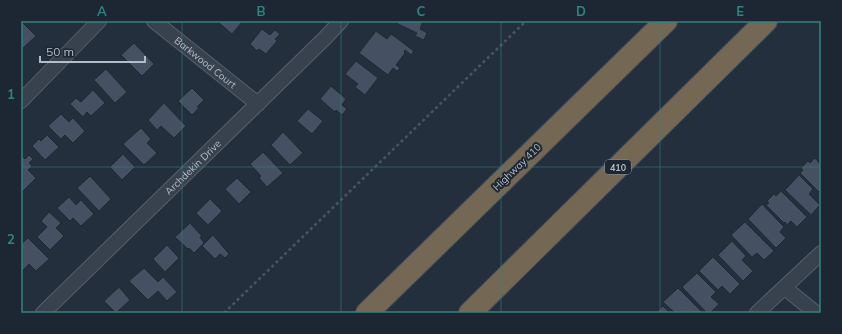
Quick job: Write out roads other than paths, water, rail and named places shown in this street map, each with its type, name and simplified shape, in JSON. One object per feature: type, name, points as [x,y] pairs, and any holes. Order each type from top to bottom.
[{"type":"highway","name":"Highway 410","points":[[367,313],[666,21]]},
{"type":"highway","name":"410","points":[[470,313],[766,21]]},
{"type":"street","points":[[21,101],[99,21]]},
{"type":"street","name":"Barkwood Court","points":[[154,21],[258,104]]},
{"type":"street","name":"Archdekin Drive","points":[[43,313],[341,21]]},
{"type":"street","points":[[757,313],[821,253]]},
{"type":"street","points":[[785,288],[816,313]]}]
